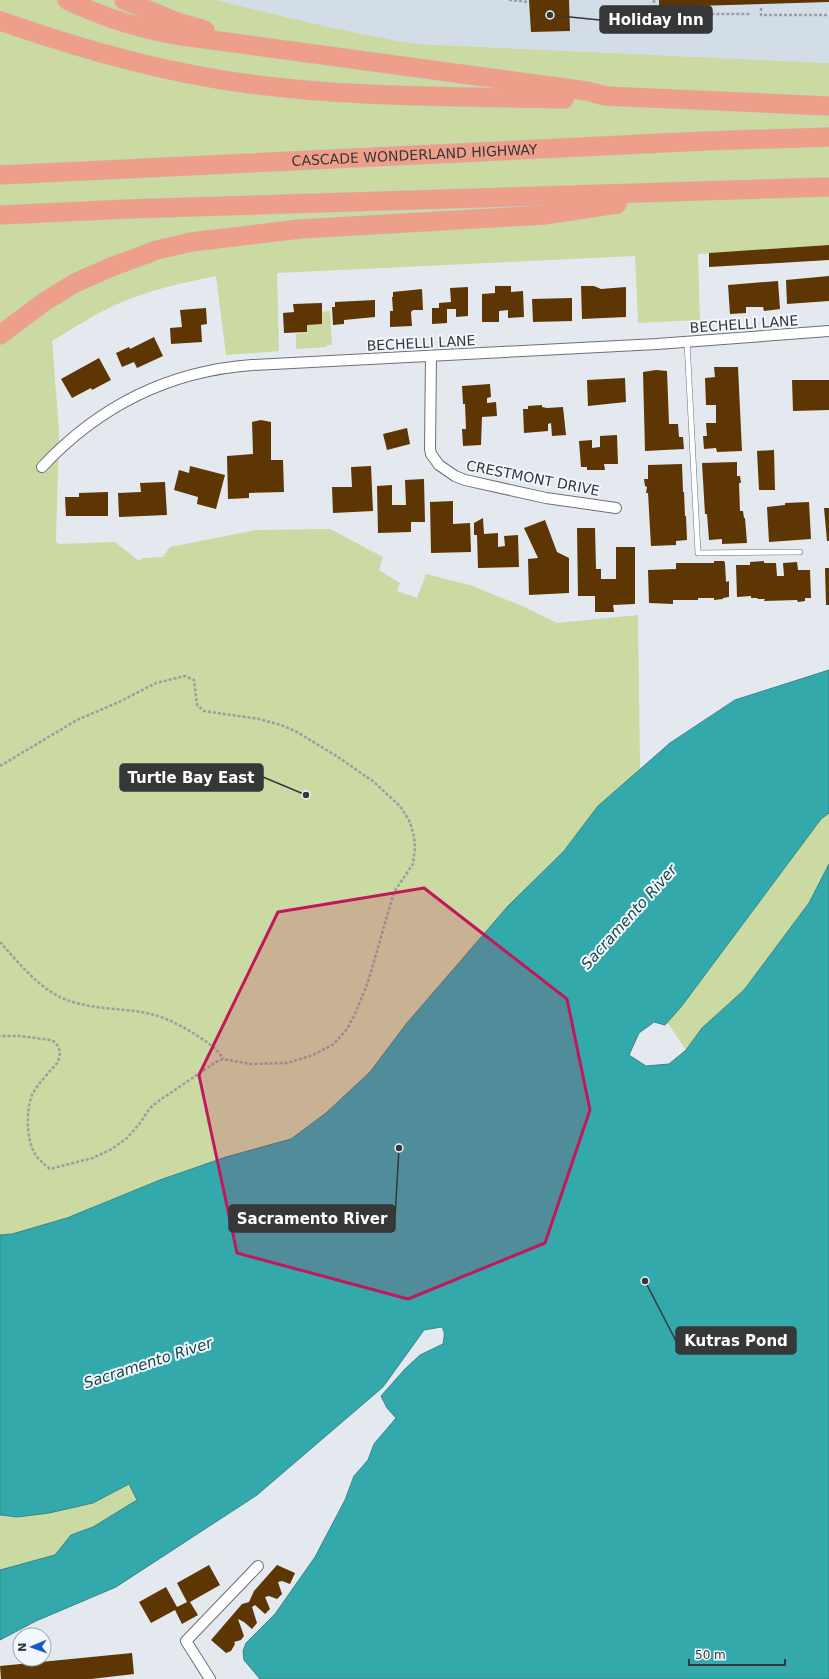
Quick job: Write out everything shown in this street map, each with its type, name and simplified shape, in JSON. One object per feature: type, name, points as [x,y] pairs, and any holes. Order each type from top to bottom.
[{"type":"highway","points":[[67,0],[105,17],[142,29],[175,35],[587,91],[605,96],[661,100],[829,106]]},
{"type":"highway","points":[[124,0],[174,21],[209,31],[299,52]]},
{"type":"highway","points":[[0,21],[78,47],[142,65],[272,87],[312,91],[420,95],[586,99],[605,96]]},
{"type":"highway","name":"CASCADE WONDERLAND HIGHWAY","points":[[0,175],[706,141],[829,137]]},
{"type":"highway","points":[[0,215],[127,209],[829,187]]},
{"type":"highway","points":[[0,335],[44,302],[75,283],[111,267],[158,250],[190,242],[300,229],[544,215],[696,191]]},
{"type":"street","name":"BECHELLI LANE","points":[[42,467],[72,438],[118,405],[161,384],[193,374],[237,366],[687,342],[829,331]]},
{"type":"street","name":"CRESTMONT DRIVE","points":[[431,356],[430,449],[433,457],[443,468],[455,476],[465,480],[546,498],[616,508]]},
{"type":"street","points":[[210,1679],[186,1641],[258,1566]]},
{"type":"lane","points":[[687,342],[698,553],[800,552]]},
{"type":"path","points":[[509,0],[528,2]]},
{"type":"path","points":[[654,0],[654,11],[656,14],[750,14]]},
{"type":"path","points":[[761,8],[761,15],[829,15]]},
{"type":"path","points":[[0,766],[77,720],[119,702],[156,683],[185,676],[194,680],[197,705],[204,711],[259,719],[297,732],[338,757],[374,782],[400,806],[410,822],[414,837],[413,864],[394,892],[368,982],[347,1029],[329,1047],[300,1060],[277,1064],[236,1062],[223,1059],[209,1066],[150,1108],[127,1138],[112,1149],[93,1158],[50,1169],[43,1164],[34,1152],[30,1139],[28,1117],[32,1095],[57,1063],[59,1059],[59,1048],[55,1042],[46,1039],[0,1036]]},
{"type":"path","points":[[0,942],[41,985],[62,998],[85,1005],[142,1012],[178,1023],[205,1040],[219,1052],[223,1059]]},
{"type":"highlighted area","points":[[424,888],[567,999],[590,1110],[545,1243],[408,1299],[237,1253],[199,1075],[278,912]]},
{"type":"shaded area","points":[[216,0],[829,0],[829,63],[418,44],[328,27]]},
{"type":"green space","points":[[0,0],[216,0],[328,27],[418,44],[829,63],[829,245],[698,254],[700,320],[638,323],[635,256],[277,273],[279,351],[226,355],[216,276],[163,288],[125,301],[97,314],[52,341],[59,430],[56,542],[58,544],[115,542],[139,561],[142,558],[163,557],[170,547],[256,530],[330,529],[383,557],[379,570],[400,583],[397,591],[417,598],[426,574],[470,585],[522,606],[557,623],[638,615],[640,770],[598,806],[564,851],[508,906],[407,1023],[370,1072],[326,1113],[291,1139],[226,1157],[160,1180],[67,1218],[12,1234],[1,1235],[0,1235]]},
{"type":"green space","points":[[330,311],[332,345],[327,345],[327,347],[296,349],[296,334],[307,333],[307,325],[322,324],[322,312]]},
{"type":"green space","points":[[829,813],[829,864],[809,903],[744,990],[702,1028],[686,1050],[667,1022],[681,1007],[821,819]]},
{"type":"green space","points":[[129,1484],[137,1500],[93,1527],[71,1535],[55,1555],[0,1570],[0,1516],[17,1517],[49,1513],[93,1503]]},
{"type":"water","points":[[829,670],[829,813],[821,819],[681,1007],[665,1025],[654,1022],[639,1033],[629,1055],[646,1066],[669,1064],[686,1050],[702,1028],[744,990],[809,903],[829,864],[829,1679],[260,1679],[244,1660],[243,1651],[246,1643],[275,1614],[315,1557],[345,1500],[354,1476],[368,1460],[374,1444],[396,1418],[387,1408],[381,1396],[405,1369],[420,1355],[443,1344],[444,1332],[441,1327],[424,1330],[383,1387],[257,1495],[116,1587],[25,1627],[12,1627],[12,1634],[0,1640],[0,1570],[55,1555],[71,1535],[93,1527],[137,1500],[129,1484],[93,1503],[49,1513],[17,1517],[0,1515],[0,1235],[12,1234],[67,1218],[160,1180],[226,1157],[291,1139],[326,1113],[370,1072],[407,1023],[508,906],[564,851],[598,806],[670,743],[735,700]]},
{"type":"building","points":[[529,0],[569,0],[570,31],[531,32]]},
{"type":"building","points":[[659,0],[829,0],[829,2],[659,7]]},
{"type":"building","points":[[829,245],[829,260],[709,267],[709,253]]},
{"type":"building","points":[[829,276],[829,301],[787,304],[786,280]]},
{"type":"building","points":[[778,281],[780,309],[764,311],[763,307],[746,307],[746,313],[730,314],[728,285]]},
{"type":"building","points":[[495,286],[511,286],[511,292],[523,291],[524,317],[508,318],[508,310],[499,311],[499,322],[482,322],[482,294],[495,293]]},
{"type":"building","points":[[581,286],[594,286],[601,289],[626,287],[626,317],[582,319]]},
{"type":"building","points":[[468,287],[468,316],[456,317],[456,309],[447,309],[447,323],[432,324],[432,308],[439,308],[439,303],[451,302],[450,288]]},
{"type":"building","points":[[422,289],[423,310],[413,310],[411,312],[412,326],[390,327],[390,311],[393,311],[393,292]]},
{"type":"building","points":[[572,298],[572,321],[533,322],[532,299]]},
{"type":"building","points":[[375,300],[375,317],[344,320],[344,324],[333,325],[332,307],[335,307],[335,302]]},
{"type":"building","points":[[322,303],[322,324],[307,325],[307,332],[284,333],[283,313],[294,312],[293,304]]},
{"type":"building","points":[[206,308],[207,324],[201,325],[202,342],[171,344],[170,328],[182,327],[180,310]]},
{"type":"building","points":[[154,337],[163,356],[137,368],[134,362],[122,367],[116,353],[129,347],[130,349]]},
{"type":"building","points":[[99,358],[111,380],[72,398],[61,379]]},
{"type":"building","points":[[714,367],[738,367],[742,451],[717,452],[716,448],[704,449],[703,436],[707,436],[706,423],[716,423],[716,405],[706,405],[705,378],[715,377]]},
{"type":"building","points":[[656,370],[667,371],[669,424],[678,424],[679,437],[683,437],[684,449],[645,451],[643,372]]},
{"type":"building","points":[[625,378],[626,402],[588,406],[587,380]]},
{"type":"building","points":[[792,380],[829,380],[829,410],[793,411]]},
{"type":"building","points":[[490,384],[491,397],[487,398],[487,403],[496,402],[497,416],[482,417],[481,445],[463,446],[462,429],[466,429],[465,404],[463,404],[462,386]]},
{"type":"building","points":[[542,405],[542,407],[547,408],[563,407],[566,435],[552,436],[551,423],[548,424],[548,431],[524,433],[523,409],[528,409],[528,406]]},
{"type":"building","points":[[261,420],[271,422],[271,460],[283,460],[284,492],[249,493],[249,498],[228,499],[227,456],[253,454],[252,422]]},
{"type":"building","points":[[407,428],[410,444],[387,450],[383,434]]},
{"type":"building","points":[[617,435],[618,464],[604,464],[605,470],[587,470],[587,467],[581,467],[579,441],[592,440],[592,448],[600,447],[600,436]]},
{"type":"building","points":[[774,450],[775,490],[759,490],[757,451]]},
{"type":"building","points":[[737,462],[737,476],[740,476],[741,483],[739,483],[740,511],[743,511],[745,518],[747,543],[722,544],[722,539],[709,540],[707,514],[705,514],[702,463]]},
{"type":"building","points":[[682,464],[687,540],[676,541],[676,545],[651,546],[648,493],[646,493],[647,487],[645,486],[644,479],[648,479],[648,465]]},
{"type":"building","points":[[190,466],[225,475],[216,509],[197,504],[198,497],[174,490],[179,470],[189,473]]},
{"type":"building","points":[[371,466],[373,511],[333,513],[332,487],[352,487],[351,467]]},
{"type":"building","points":[[424,479],[425,522],[411,522],[411,532],[378,533],[377,486],[392,485],[392,505],[406,505],[405,480]]},
{"type":"building","points":[[165,482],[167,515],[119,517],[118,493],[141,492],[140,483]]},
{"type":"building","points":[[108,492],[108,516],[66,516],[65,497],[79,497],[79,493]]},
{"type":"building","points":[[453,501],[453,524],[470,523],[471,552],[431,553],[430,502]]},
{"type":"building","points":[[809,502],[811,539],[769,542],[767,507],[785,505],[785,503]]},
{"type":"building","points":[[824,508],[829,508],[829,541],[827,541]]},
{"type":"building","points":[[483,518],[484,534],[498,533],[498,547],[505,546],[504,536],[518,535],[519,567],[478,568],[477,535],[474,535],[474,523]]},
{"type":"building","points":[[545,520],[557,552],[569,558],[569,593],[529,595],[528,559],[538,558],[524,528]]},
{"type":"building","points":[[577,528],[595,528],[596,569],[601,569],[601,579],[616,579],[616,547],[635,547],[635,604],[613,605],[614,612],[595,612],[595,596],[578,596]]},
{"type":"building","points":[[714,561],[724,561],[725,563],[726,582],[729,581],[729,597],[714,600],[714,598],[698,598],[698,600],[673,600],[673,604],[649,603],[648,570],[676,569],[676,563],[714,563]]},
{"type":"building","points":[[764,561],[764,563],[776,563],[777,576],[784,576],[783,563],[797,562],[798,570],[810,570],[811,598],[805,598],[805,601],[798,602],[797,600],[764,601],[765,599],[751,598],[751,596],[737,597],[736,565],[750,565],[750,562]]},
{"type":"building","points":[[825,568],[829,568],[829,605],[826,605]]},
{"type":"building","points":[[209,1565],[220,1585],[190,1602],[198,1615],[182,1624],[175,1610],[151,1623],[139,1602],[166,1587],[177,1607],[187,1602],[177,1583]]},
{"type":"building","points":[[277,1565],[295,1573],[290,1584],[282,1581],[278,1582],[282,1594],[277,1599],[269,1596],[265,1597],[270,1609],[265,1614],[255,1605],[252,1607],[257,1623],[252,1629],[238,1619],[244,1636],[241,1640],[234,1642],[235,1644],[231,1651],[226,1653],[211,1640],[242,1604],[249,1602],[254,1591]]},
{"type":"building","points":[[132,1653],[134,1674],[91,1679],[1,1679],[0,1666],[12,1665],[12,1667],[52,1667],[52,1661]]},
{"type":"place","name":"Holiday Inn","points":[[550,15]]},
{"type":"place","name":"Turtle Bay East","points":[[306,795]]},
{"type":"place","name":"Sacramento River","points":[[399,1148]]},
{"type":"place","name":"Kutras Pond","points":[[645,1281]]}]
